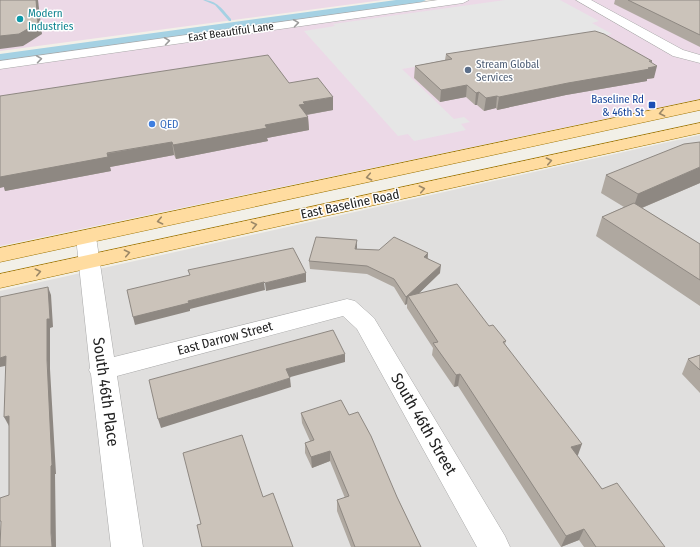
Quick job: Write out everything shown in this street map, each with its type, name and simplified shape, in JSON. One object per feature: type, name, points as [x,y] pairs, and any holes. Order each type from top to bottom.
[{"type":"main road","name":"East Baseline Road","points":[[0,281],[88,249],[489,151],[700,105]]},
{"type":"main road","name":"East Baseline Road","points":[[0,255],[88,249],[509,170],[700,128]]},
{"type":"main road","points":[[489,151],[509,170]]},
{"type":"street","name":"East Beautiful Lane","points":[[0,54],[393,0]]},
{"type":"street","name":"East Beautiful Lane","points":[[0,65],[463,0]]},
{"type":"street","points":[[582,0],[678,53],[700,60]]},
{"type":"street","points":[[678,53],[687,62],[700,69]]},
{"type":"street","name":"South 46th Place","points":[[88,249],[102,370],[127,547]]},
{"type":"street","name":"East Darrow Street","points":[[102,370],[347,306]]},
{"type":"street","name":"South 46th Street","points":[[347,306],[366,324],[494,547]]},
{"type":"shaded area","points":[[0,0],[383,0],[0,51]]},
{"type":"shaded area","points":[[463,0],[700,0],[700,99],[0,246],[0,68]]},
{"type":"shaded area","points":[[505,0],[560,0],[599,21],[592,23],[612,34],[402,69],[454,119],[464,117],[470,122],[461,124],[466,130],[414,141],[408,134],[398,136],[304,31],[335,26],[333,24]]},
{"type":"shaded area","points":[[700,135],[700,547],[0,547],[0,291]]},
{"type":"building","name":"Modern Industries","points":[[0,0],[36,0],[38,23],[19,34],[0,36]]},
{"type":"building","points":[[628,0],[700,0],[700,35]]},
{"type":"building","points":[[595,31],[604,34],[652,61],[649,61],[657,66],[648,68],[650,69],[499,97],[486,98],[479,92],[476,93],[467,85],[441,90],[415,66],[452,59],[446,54]]},
{"type":"building","name":"QED","points":[[268,55],[289,83],[318,78],[333,97],[303,102],[305,104],[299,105],[308,117],[265,125],[267,128],[173,145],[172,142],[107,153],[108,157],[0,177],[0,96]]},
{"type":"building","points":[[700,142],[700,167],[638,194],[606,175],[684,144]]},
{"type":"building","points":[[634,203],[700,244],[700,280],[602,217]]},
{"type":"building","points":[[316,237],[357,240],[355,249],[379,250],[394,237],[428,253],[424,257],[441,265],[406,297],[394,279],[367,266],[309,261]]},
{"type":"building","points":[[293,248],[306,273],[188,301],[189,303],[133,317],[127,290],[190,275],[188,270]]},
{"type":"building","points":[[457,284],[489,326],[493,325],[506,341],[503,342],[582,444],[571,447],[602,489],[617,483],[665,547],[596,547],[584,529],[566,536],[460,374],[456,375],[433,343],[438,342],[408,296]]},
{"type":"building","points":[[48,287],[50,319],[47,319],[47,360],[52,465],[52,547],[0,547],[0,498],[9,495],[9,416],[4,417],[6,356],[0,358],[0,297]]},
{"type":"building","points":[[333,330],[345,354],[286,369],[290,378],[158,419],[149,380]]},
{"type":"building","points":[[700,355],[700,370],[688,359]]},
{"type":"building","points":[[341,400],[349,415],[358,412],[371,436],[397,497],[421,547],[355,547],[337,500],[349,496],[330,451],[311,457],[305,443],[314,440],[301,413]]},
{"type":"building","points":[[242,435],[263,497],[273,493],[293,547],[202,547],[197,525],[201,524],[183,453]]},
{"type":"waterway","points":[[205,0],[216,4],[230,20]]},
{"type":"waterway","points":[[0,58],[420,0]]},
{"type":"place","name":"Modern Industries","points":[[20,19]]},
{"type":"place","name":"Stream Global Services","points":[[468,70]]},
{"type":"place","name":"Baseline Rd & 46th St","points":[[652,105]]},
{"type":"place","name":"QED","points":[[152,124]]}]
